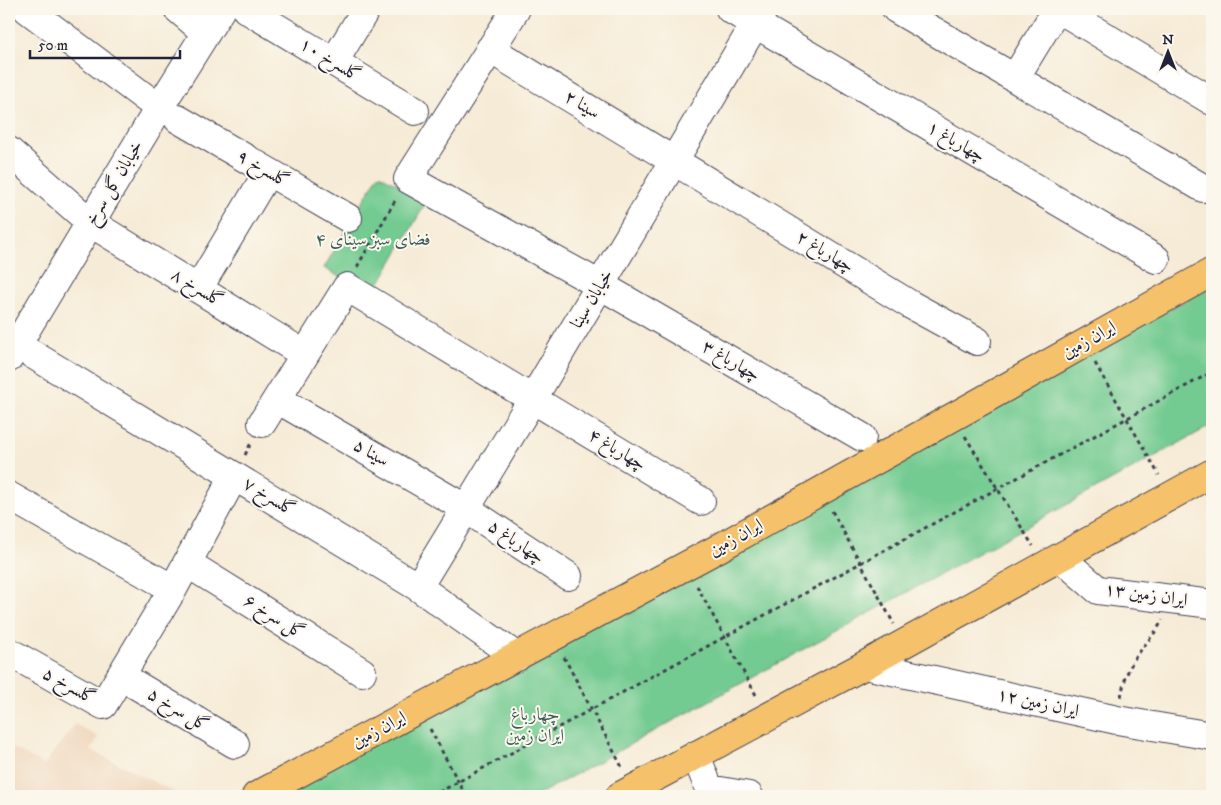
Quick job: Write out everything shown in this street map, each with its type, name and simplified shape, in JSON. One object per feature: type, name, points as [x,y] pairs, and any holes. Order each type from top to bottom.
[{"type":"main road","name":"ایران زمین","points":[[256,796],[686,566],[1212,272]]},
{"type":"main road","points":[[627,793],[865,665],[1171,496],[1207,479]]},
{"type":"street","name":"گلسرخ ۹","points":[[27,9],[168,114],[348,218]]},
{"type":"street","points":[[178,9],[206,33]]},
{"type":"street","name":"خیابان گل سرخ","points":[[11,349],[91,223],[168,114],[206,33],[221,9]]},
{"type":"street","name":"گلسرخ ۱۰","points":[[246,9],[414,111]]},
{"type":"street","points":[[334,62],[366,9]]},
{"type":"street","points":[[516,9],[408,179],[600,285]]},
{"type":"street","name":"چهارباغ ۱","points":[[730,9],[760,16],[1156,259]]},
{"type":"street","points":[[896,9],[1203,188]]},
{"type":"street","points":[[1015,78],[1058,9],[1212,101]]},
{"type":"street","name":"خیابان سینا","points":[[418,587],[532,400],[760,16]]},
{"type":"street","name":"سینا ۲","points":[[490,49],[674,161]]},
{"type":"street","name":"گلسرخ ۸","points":[[9,151],[91,223],[304,354]]},
{"type":"street","name":"چهارباغ ۲","points":[[674,161],[977,342]]},
{"type":"street","points":[[198,289],[268,172]]},
{"type":"street","name":"چهارباغ ۳","points":[[600,285],[862,437]]},
{"type":"street","points":[[262,423],[346,287]]},
{"type":"street","name":"چهارباغ ۴","points":[[346,287],[701,501]]},
{"type":"street","name":"گلسرخ ۷","points":[[11,349],[234,476],[418,587],[516,657]]},
{"type":"street","name":"سینا ۵","points":[[277,399],[465,508]]},
{"type":"street","points":[[121,676],[173,589],[234,476]]},
{"type":"street","points":[[9,496],[173,589]]},
{"type":"street","name":"چهارباغ ۵","points":[[465,508],[568,576]]},
{"type":"street","name":"گل سرخ ۶","points":[[187,562],[362,672]]},
{"type":"street","name":"ایران زمین ۱۳","points":[[1053,562],[1098,590],[1212,604]]},
{"type":"street","name":"گلسرخ ۵","points":[[9,652],[103,705],[121,676]]},
{"type":"street","name":"ایران زمین ۱۲","points":[[865,665],[1117,720],[1212,736]]},
{"type":"street","name":"گل سرخ ۵","points":[[121,676],[235,744]]},
{"type":"street","points":[[696,755],[708,792],[749,796]]},
{"type":"path","points":[[346,287],[408,179]]},
{"type":"path","points":[[1084,343],[1171,496]]},
{"type":"path","points":[[432,796],[1212,372]]},
{"type":"path","points":[[953,417],[998,489],[1053,562]]},
{"type":"path","points":[[234,476],[262,423]]},
{"type":"path","points":[[821,490],[904,643]]},
{"type":"path","points":[[686,566],[768,717]]},
{"type":"path","points":[[1117,720],[1125,676],[1139,651],[1156,632],[1169,598]]},
{"type":"path","points":[[554,637],[592,710],[627,793]]},
{"type":"path","points":[[419,709],[466,796]]},
{"type":"shaded area","points":[[75,724],[98,737],[91,750],[182,796],[9,796],[9,746],[44,765]]},
{"type":"green space","name":"فضای سبز سینای ۴","points":[[379,174],[427,201],[372,296],[324,268]]},
{"type":"green space","name":"چهارباغ ایران زمین","points":[[1212,286],[1212,425],[536,796],[274,796]]}]
